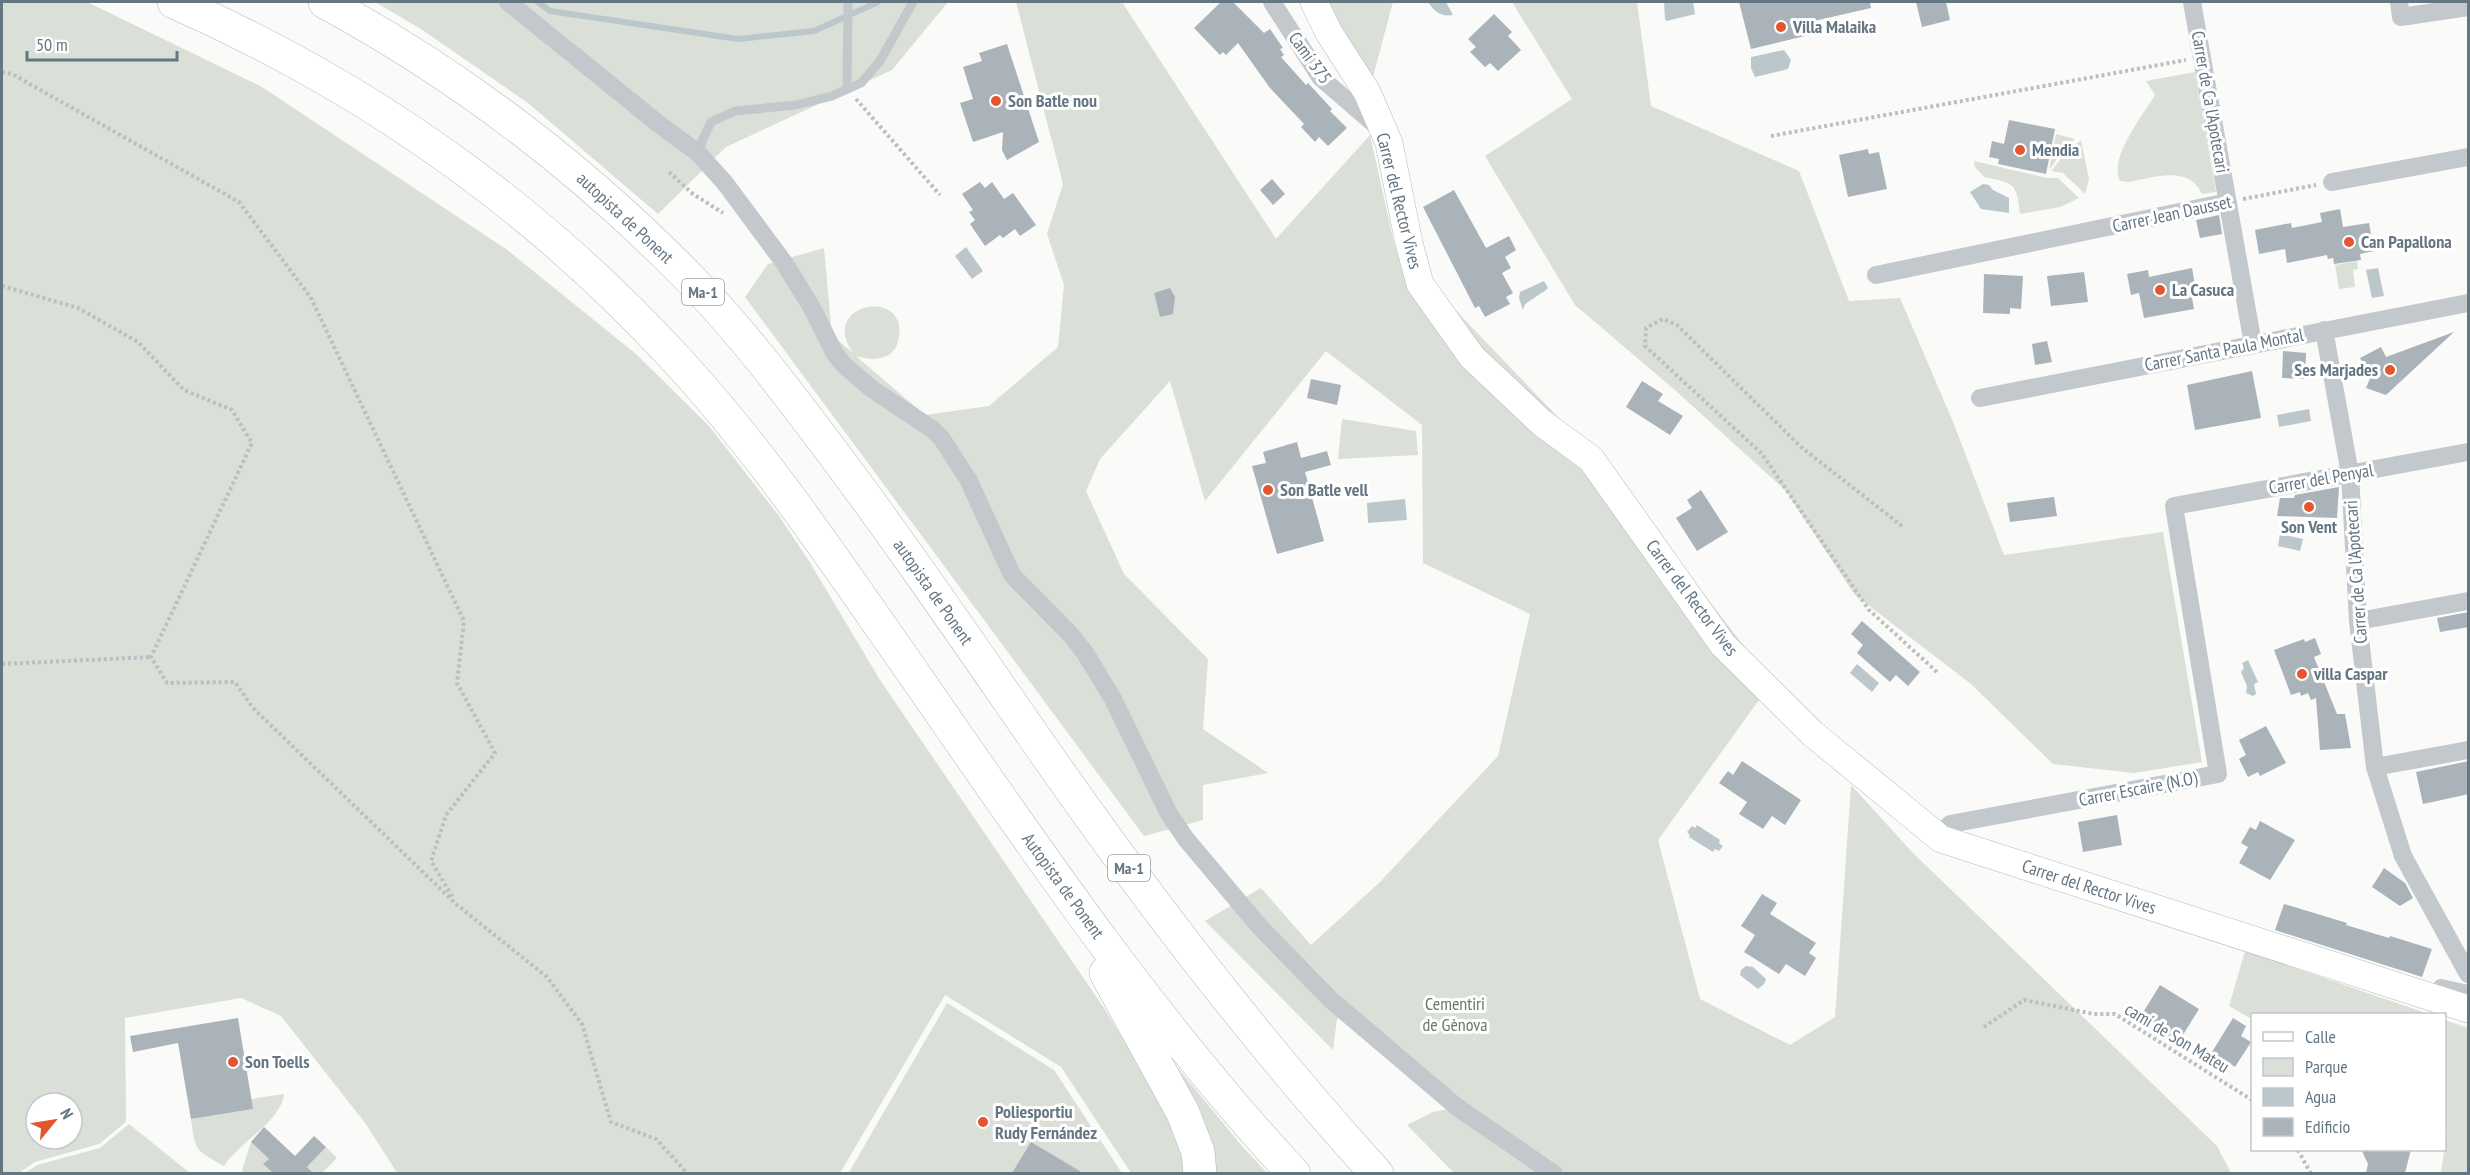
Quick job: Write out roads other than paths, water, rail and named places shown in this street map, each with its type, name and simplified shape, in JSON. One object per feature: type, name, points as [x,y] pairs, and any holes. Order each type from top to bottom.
[{"type":"highway","name":"Autopista de Ponent","points":[[174,2],[279,52],[377,108],[471,173],[559,244],[642,324],[707,396],[775,479],[852,585],[1049,869],[1172,1032],[1294,1173]]},
{"type":"highway","name":"autopista de Ponent","points":[[325,2],[410,51],[499,112],[582,178],[661,249],[729,321],[780,383],[873,507],[1103,833],[1206,970],[1325,1115],[1377,1173]]},
{"type":"highway","points":[[1049,869],[1177,1100],[1193,1138],[1200,1173]]},
{"type":"street","points":[[508,2],[660,125],[697,152],[754,219],[804,293],[828,341],[844,365],[872,389],[932,429],[950,449],[969,481],[1012,575],[1071,635],[1085,653],[1113,699],[1169,814],[1186,839],[1259,926],[1331,999],[1456,1107],[1554,1173]]},
{"type":"street","name":"Camí 375","points":[[1272,2],[1321,78],[1383,131]]},
{"type":"street","name":"Carrer del Rector Vives","points":[[1314,2],[1329,33],[1367,92],[1389,143],[1408,243],[1420,284],[1472,357],[1542,423],[1591,459],[1723,645],[1813,734],[1941,839],[2469,1009]]},
{"type":"street","name":"Carrer de Ca l'Apotecari","points":[[2192,2],[2253,344]]},
{"type":"street","points":[[2400,9],[2469,7]]},
{"type":"street","points":[[2332,182],[2469,157]]},
{"type":"street","name":"Carrer Jean Dausset","points":[[1876,275],[2228,202]]},
{"type":"street","name":"Carrer Santa Paula Montal","points":[[1980,398],[2469,303]]},
{"type":"street","name":"Carrer de Ca l'Apotecari","points":[[2324,330],[2350,474],[2358,621],[2375,767],[2403,856],[2469,974]]},
{"type":"street","name":"Carrer del Penyal","points":[[2174,506],[2469,452]]},
{"type":"street","name":"Carrer Escaire (N.O)","points":[[1941,839],[1950,824],[2218,774],[2174,506]]},
{"type":"street","points":[[2358,621],[2469,600]]},
{"type":"street","points":[[2375,767],[2469,750]]},
{"type":"street","points":[[2400,987],[2404,979],[2469,994]]},
{"type":"lane","points":[[847,89],[848,2]]},
{"type":"lane","points":[[697,152],[711,122],[735,111],[796,105],[832,96],[861,83],[880,61],[913,2]]},
{"type":"water","points":[[1428,2],[1446,2],[1453,15],[1438,13]]},
{"type":"water","points":[[1664,2],[1693,2],[1695,14],[1667,21]]},
{"type":"water","points":[[1784,50],[1791,60],[1788,69],[1755,77],[1751,68],[1751,57]]},
{"type":"water","points":[[1983,184],[1989,185],[1993,190],[2009,198],[2009,213],[1981,209],[1970,192]]},
{"type":"water","points":[[966,247],[983,271],[972,279],[955,256]]},
{"type":"water","points":[[2378,268],[2384,296],[2372,298],[2366,270]]},
{"type":"water","points":[[1544,281],[1548,288],[1525,304],[1523,310],[1519,298],[1520,292]]},
{"type":"water","points":[[2309,409],[2311,421],[2279,427],[2277,415]]},
{"type":"water","points":[[1405,499],[1407,520],[1368,523],[1367,503]]},
{"type":"water","points":[[2280,534],[2303,539],[2300,551],[2278,546]]},
{"type":"water","points":[[2248,660],[2258,682],[2254,684],[2256,694],[2253,696],[2246,693],[2247,686],[2241,672],[2244,668],[2242,663]]},
{"type":"water","points":[[1857,664],[1879,683],[1872,692],[1850,673]]},
{"type":"water","points":[[1697,825],[1720,840],[1719,843],[1723,846],[1719,851],[1715,849],[1713,852],[1689,837],[1687,832],[1692,826],[1695,828]]},
{"type":"water","points":[[1746,966],[1753,967],[1766,979],[1758,989],[1740,975],[1741,970]]},
{"type":"waterway","points":[[538,2],[550,11],[738,39],[814,31],[878,2]]},
{"type":"place","name":"Villa Malaika","points":[[1781,27]]},
{"type":"place","name":"Son Batle nou","points":[[996,101]]},
{"type":"place","name":"Mendia","points":[[2020,150]]},
{"type":"place","name":"Can Papallona","points":[[2349,242]]},
{"type":"place","name":"La Casuca","points":[[2160,290]]},
{"type":"place","name":"Ses Marjades","points":[[2390,370]]},
{"type":"place","name":"Son Batle vell","points":[[1268,490]]},
{"type":"place","name":"Son Vent","points":[[2309,507]]},
{"type":"place","name":"villa Caspar","points":[[2302,674]]},
{"type":"place","name":"Son Toells","points":[[233,1062]]},
{"type":"place","name":"Poliesportiu Rudy Fernández","points":[[983,1122]]},
{"type":"park label","name":"Cementiri de Gènova","points":[[1455,1014]]}]
